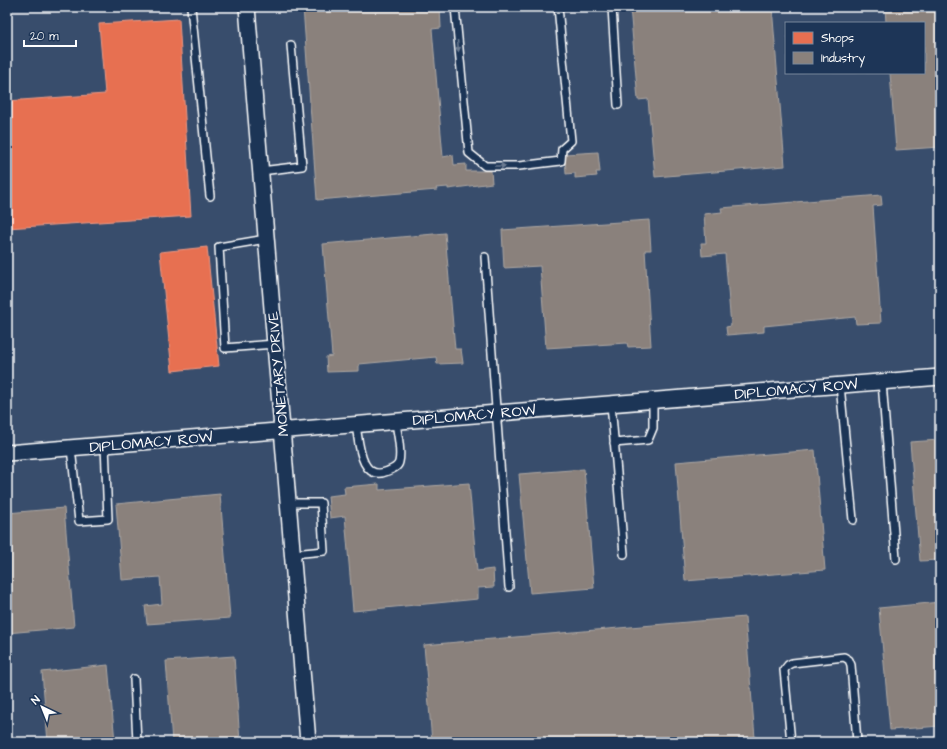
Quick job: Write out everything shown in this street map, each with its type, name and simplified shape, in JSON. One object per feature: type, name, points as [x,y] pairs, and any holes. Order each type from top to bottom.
[{"type":"street","name":"MONETARY DRIVE","points":[[247,7],[308,742]]},
{"type":"street","name":"DIPLOMACY ROW","points":[[7,453],[940,377]]},
{"type":"lane","points":[[191,7],[210,196]]},
{"type":"lane","points":[[455,7],[468,153],[485,166],[519,166],[561,161],[562,150],[571,140],[558,7]]},
{"type":"lane","points":[[612,7],[618,105]]},
{"type":"lane","points":[[261,171],[302,166],[291,45]]},
{"type":"lane","points":[[266,239],[219,247],[225,348],[275,344]]},
{"type":"lane","points":[[486,257],[509,587]]},
{"type":"lane","points":[[882,382],[896,559]]},
{"type":"lane","points":[[840,385],[853,520]]},
{"type":"lane","points":[[614,443],[648,440],[653,428],[653,400]]},
{"type":"lane","points":[[611,404],[624,554]]},
{"type":"lane","points":[[356,425],[361,457],[366,467],[375,473],[385,472],[395,468],[399,462],[396,422]]},
{"type":"lane","points":[[71,448],[79,521],[108,519],[105,445]]},
{"type":"lane","points":[[288,503],[321,503],[324,551],[293,554]]},
{"type":"lane","points":[[791,742],[784,670],[792,663],[844,657],[849,660],[851,665],[857,742]]},
{"type":"lane","points":[[134,679],[137,742]]},
{"type":"shaded area","points":[[7,7],[940,7],[940,742],[7,742]]},
{"type":"building: Shops","points":[[179,19],[191,216],[7,228],[7,101],[105,94],[99,24]]},
{"type":"building: Shops","points":[[207,247],[219,366],[172,371],[160,252]]},
{"type":"building: Industry","points":[[303,7],[440,7],[441,28],[432,29],[443,157],[453,155],[454,165],[466,164],[466,171],[491,171],[492,183],[448,189],[448,187],[436,188],[437,190],[317,200]]},
{"type":"building: Industry","points":[[630,7],[772,7],[785,166],[655,177],[648,99],[638,100]]},
{"type":"building: Industry","points":[[885,7],[940,7],[940,147],[896,150],[890,74],[925,74],[925,22],[886,22]]},
{"type":"building: Industry","points":[[598,152],[600,172],[596,172],[597,176],[575,178],[575,173],[566,174],[565,154]]},
{"type":"building: Industry","points":[[881,195],[882,205],[873,206],[881,323],[856,324],[855,317],[764,326],[764,332],[727,335],[726,327],[731,326],[725,254],[702,256],[701,243],[706,243],[704,214],[722,212],[721,208]]},
{"type":"building: Industry","points":[[649,220],[651,250],[645,250],[651,346],[628,347],[627,343],[546,348],[540,266],[504,268],[502,230]]},
{"type":"building: Industry","points":[[445,233],[455,349],[461,349],[463,363],[437,364],[436,357],[359,364],[359,371],[327,372],[326,357],[332,356],[323,244]]},
{"type":"building: Industry","points":[[940,440],[940,560],[920,561],[910,442]]},
{"type":"building: Industry","points":[[815,450],[825,570],[685,581],[676,462]]},
{"type":"building: Industry","points":[[584,469],[594,588],[530,593],[519,474]]},
{"type":"building: Industry","points":[[469,483],[477,571],[493,569],[494,587],[478,588],[478,599],[353,611],[345,516],[330,518],[328,496],[345,494],[344,487],[379,484],[379,490]]},
{"type":"building: Industry","points":[[220,494],[230,618],[147,624],[145,606],[162,604],[160,577],[122,580],[116,504]]},
{"type":"building: Industry","points":[[64,508],[74,627],[7,633],[7,513]]},
{"type":"building: Industry","points":[[940,602],[940,726],[890,730],[879,608]]},
{"type":"building: Industry","points":[[745,617],[755,738],[709,742],[432,742],[424,645]]},
{"type":"building: Industry","points":[[234,656],[240,742],[172,742],[166,661]]},
{"type":"building: Industry","points":[[108,665],[115,742],[48,742],[42,672]]}]
